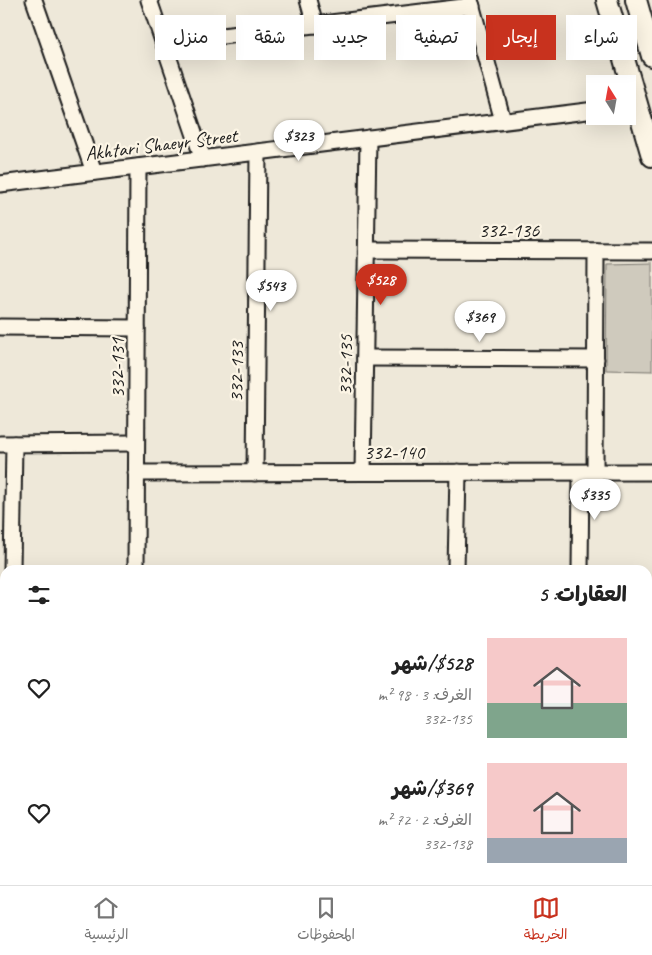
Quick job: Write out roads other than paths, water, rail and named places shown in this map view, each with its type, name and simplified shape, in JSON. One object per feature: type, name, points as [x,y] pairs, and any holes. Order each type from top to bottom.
[{"type":"main road","points":[[607,0],[626,75]]},
{"type":"main road","points":[[636,0],[652,56]]},
{"type":"main road","points":[[636,113],[652,156]]},
{"type":"street","points":[[34,0],[94,172]]},
{"type":"street","points":[[149,0],[155,17]]},
{"type":"street","points":[[308,0],[314,21]]},
{"type":"street","points":[[386,15],[471,3],[503,121]]},
{"type":"street","points":[[226,36],[314,25]]},
{"type":"street","points":[[170,60],[203,159]]},
{"type":"street","name":"Akhtari Shaeyr Street","points":[[0,184],[586,111]]},
{"type":"street","name":"332-135","points":[[363,472],[368,138]]},
{"type":"street","name":"332-133","points":[[255,473],[258,152]]},
{"type":"street","name":"332-131","points":[[136,565],[138,167]]},
{"type":"street","name":"332-136","points":[[367,250],[652,251]]},
{"type":"street","points":[[580,565],[596,359],[596,251]]},
{"type":"street","points":[[0,327],[137,328]]},
{"type":"street","points":[[365,358],[596,359]]},
{"type":"street","points":[[8,563],[7,444],[136,444]]},
{"type":"street","points":[[456,565],[458,472]]},
{"type":"street","name":"332-140","points":[[136,473],[652,472]]}]
